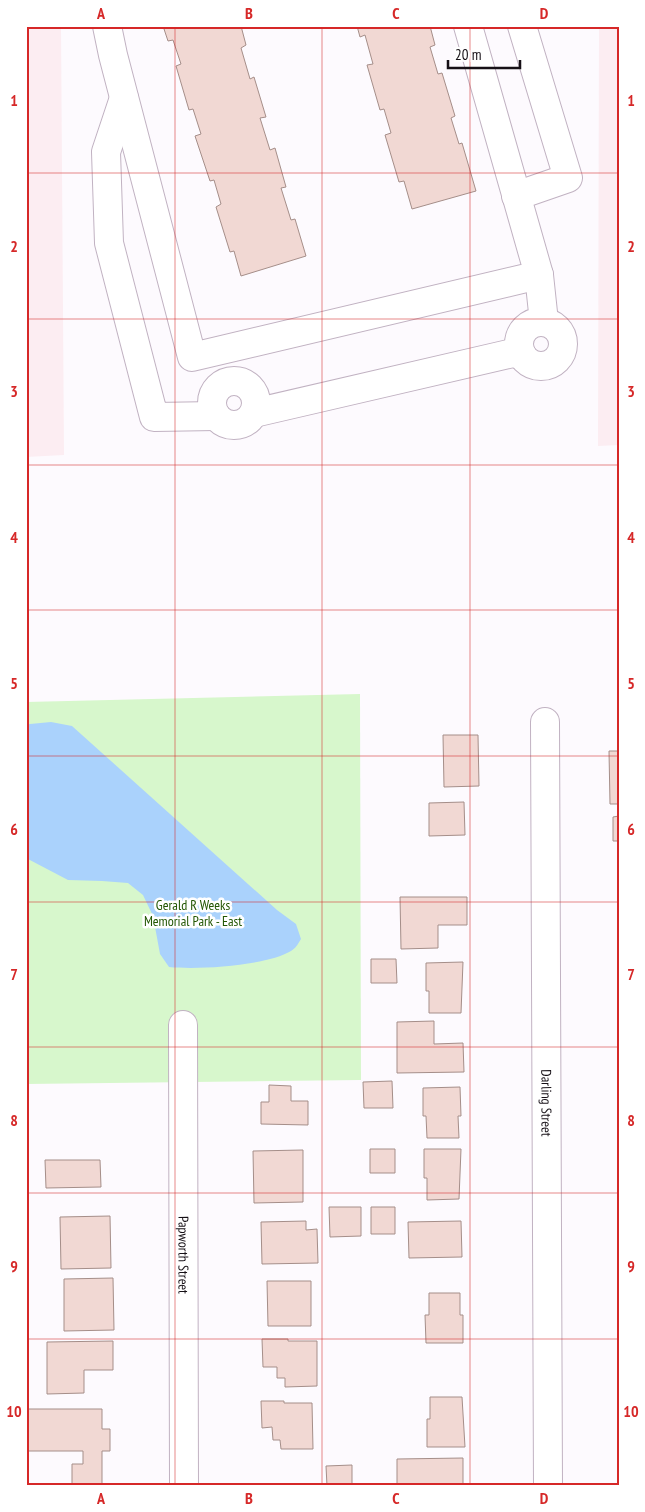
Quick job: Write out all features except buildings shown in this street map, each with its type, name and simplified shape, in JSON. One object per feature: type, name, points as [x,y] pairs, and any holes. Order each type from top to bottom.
[{"type":"street","points":[[108,26],[112,55],[192,357],[215,405],[225,423],[236,425],[247,421],[254,413],[256,401],[252,390],[244,383],[232,381],[222,385],[215,405]]},
{"type":"street","points":[[254,413],[513,354],[522,355],[528,362],[537,366],[547,365],[556,360],[561,352],[562,342],[560,333],[553,326],[544,322],[539,275],[468,26]]},
{"type":"street","points":[[516,196],[568,178],[522,26]]},
{"type":"street","points":[[124,98],[106,152],[109,243],[154,417],[215,405]]},
{"type":"street","points":[[192,357],[539,275]]},
{"type":"street","name":"Darling Street","points":[[545,722],[548,1486]]},
{"type":"street","name":"Papworth Street","points":[[183,1025],[184,1486]]},
{"type":"shaded area","points":[[26,26],[61,26],[64,455],[26,457]]},
{"type":"shaded area","points":[[599,26],[619,26],[619,445],[598,446]]},
{"type":"green space","name":"Gerald R Weeks Memorial Park - East","points":[[360,694],[361,1080],[26,1084],[26,702]]},
{"type":"water","points":[[51,722],[72,726],[277,910],[296,924],[301,939],[296,947],[280,956],[232,966],[169,967],[160,954],[153,916],[143,895],[128,883],[68,880],[26,858],[26,725]]}]
